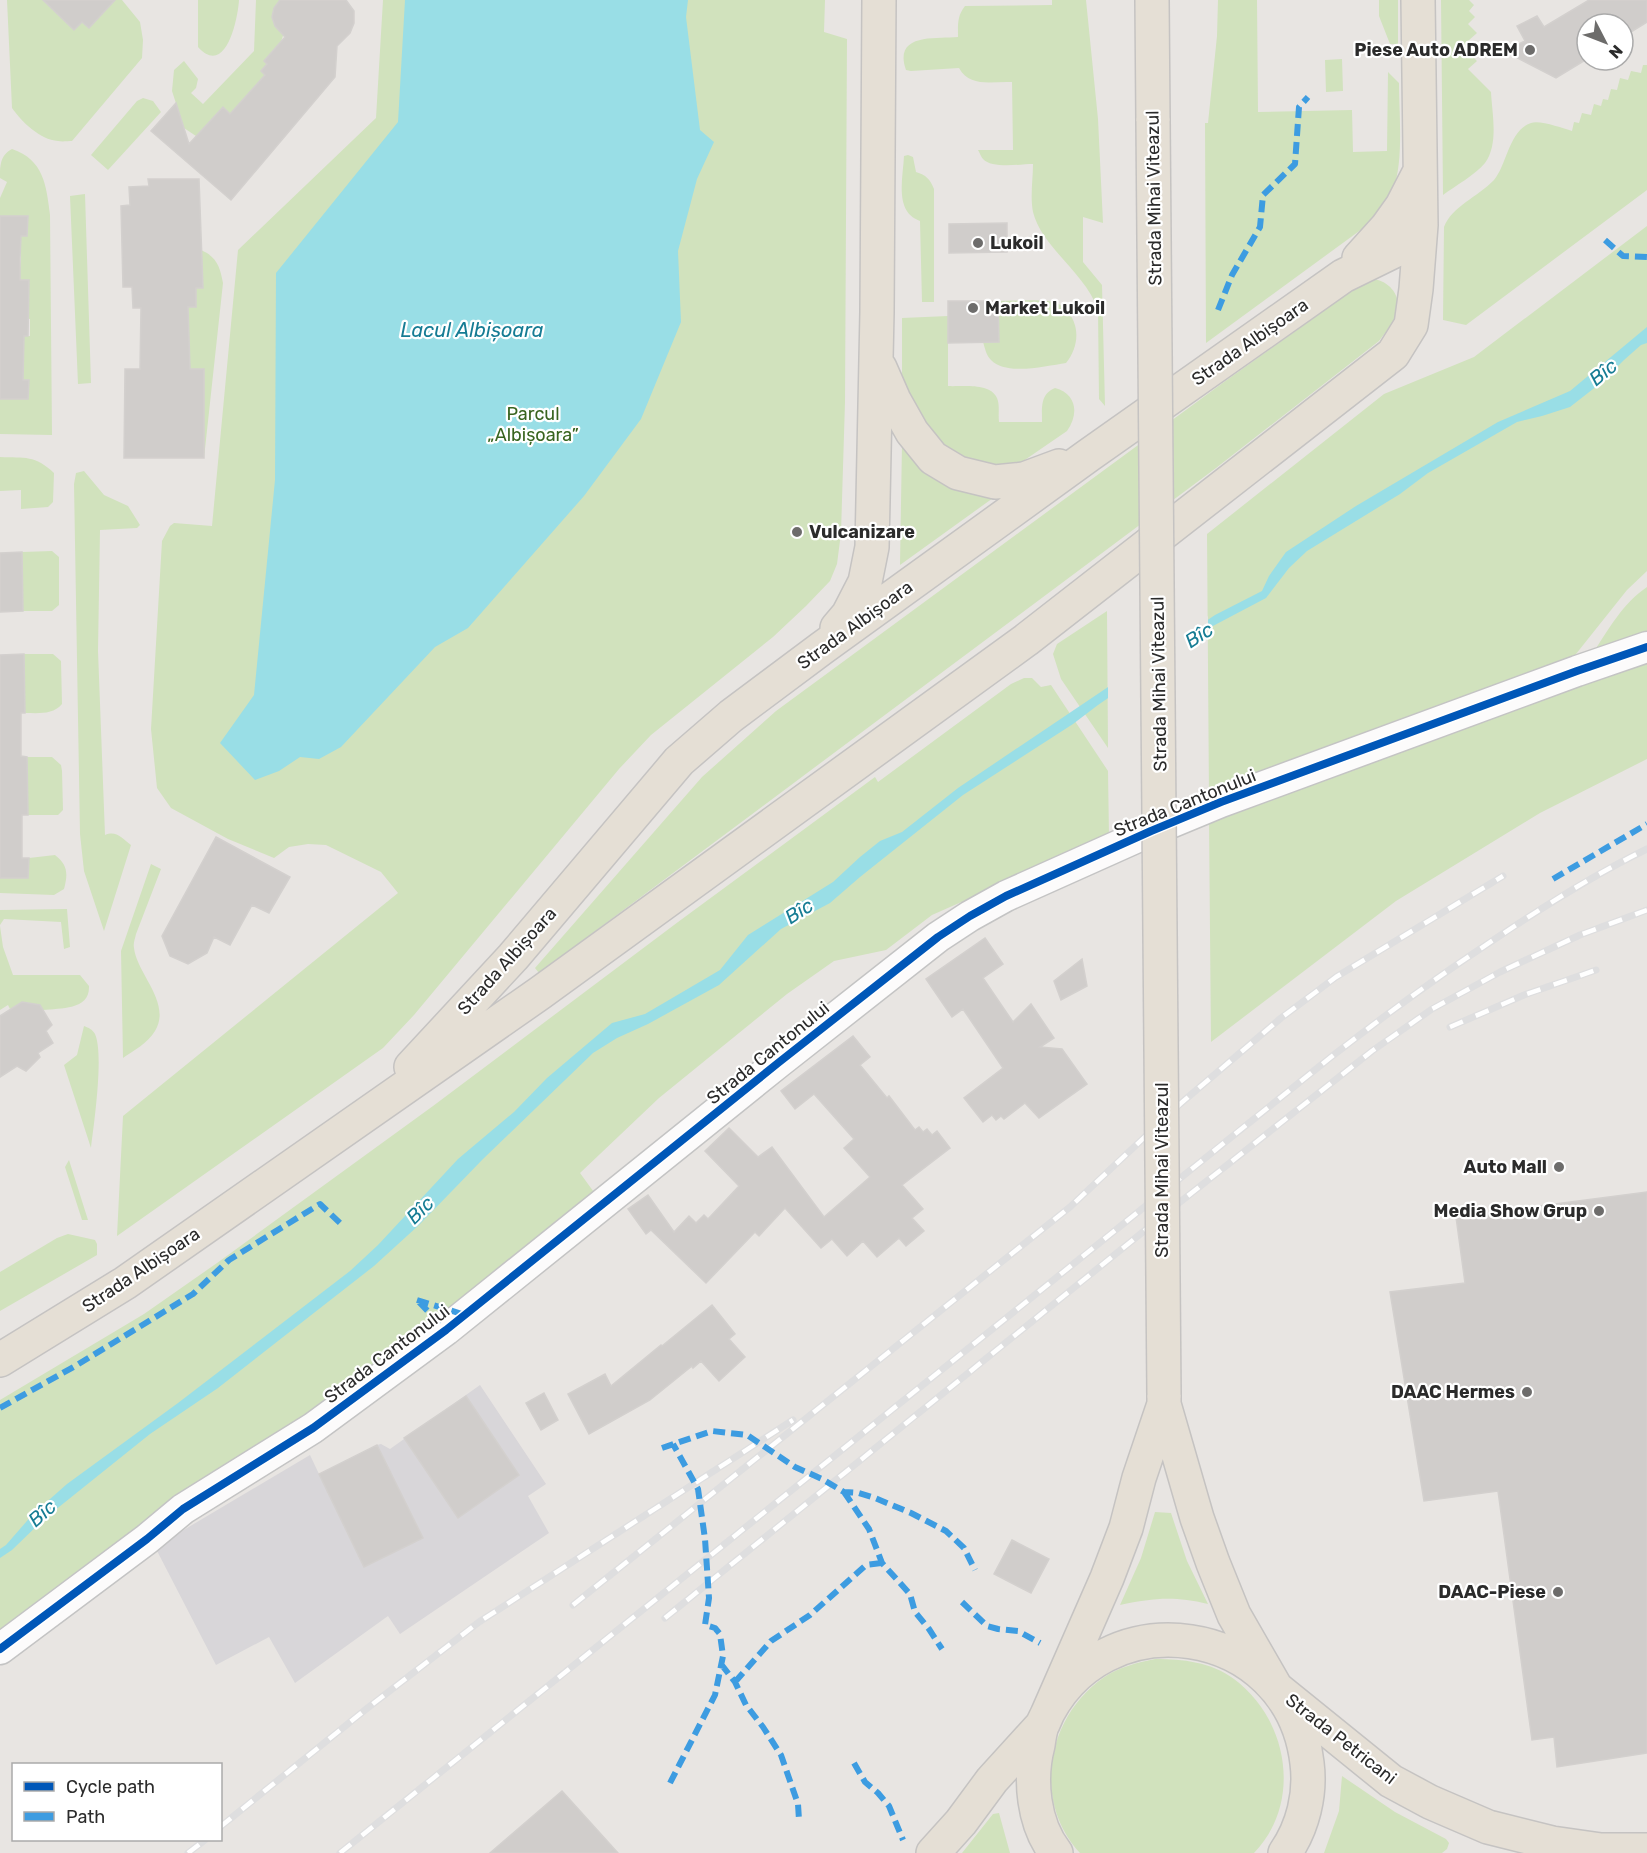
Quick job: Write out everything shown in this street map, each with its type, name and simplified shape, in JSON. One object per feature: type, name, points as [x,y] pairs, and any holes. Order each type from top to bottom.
[{"type":"main road","points":[[822,648],[848,615],[866,582],[872,547],[879,0]]},
{"type":"main road","name":"Strada Mihai Viteazul","points":[[1152,0],[1164,1400],[1197,1518],[1213,1563],[1234,1615],[1276,1688]]},
{"type":"main road","name":"Strada Albișoara","points":[[0,1360],[125,1283],[540,993],[1026,639],[1393,354],[1412,325],[1421,225],[1418,0]]},
{"type":"main road","points":[[1343,276],[1387,227],[1402,206],[1420,172]]},
{"type":"main road","name":"Strada Albișoara","points":[[367,1114],[522,946],[680,761],[731,716],[1089,455],[1343,276],[1394,251],[1421,225]]},
{"type":"main road","points":[[876,359],[894,400],[912,432],[933,458],[958,473],[995,482],[1024,479],[1089,455]]},
{"type":"main road","points":[[522,946],[523,980],[526,987],[540,993]]},
{"type":"main road","name":"Strada Mihai Viteazul","points":[[1043,1724],[1107,1578],[1122,1538],[1164,1400]]},
{"type":"main road","points":[[933,1853],[1043,1724],[1061,1693],[1086,1668],[1116,1650],[1150,1640],[1185,1640],[1219,1648],[1250,1664],[1276,1688],[1294,1715],[1305,1746],[1309,1778],[1305,1810],[1293,1841],[1285,1853]]},
{"type":"main road","name":"Strada Petricani","points":[[1276,1688],[1391,1781],[1449,1810],[1488,1827],[1552,1843],[1601,1850],[1647,1850]]},
{"type":"main road","points":[[1043,1724],[1033,1764],[1035,1806],[1050,1845],[1056,1853]]},
{"type":"street","name":"Strada Cantonului","points":[[0,1649],[147,1539],[183,1509],[313,1428],[446,1330],[778,1063],[969,916],[1006,896],[1221,802],[1647,647]]},
{"type":"shaded area","points":[[480,1385],[546,1484],[528,1496],[549,1533],[400,1634],[388,1616],[295,1683],[269,1637],[216,1665],[155,1547],[310,1455],[319,1474],[377,1445],[381,1444],[390,1449]]},
{"type":"green space","points":[[7,0],[122,0],[140,22],[143,40],[142,58],[72,141],[51,140],[38,134],[12,108]]},
{"type":"green space","points":[[198,0],[239,0],[229,42],[216,55],[208,55],[198,47]]},
{"type":"green space","points":[[256,0],[282,0],[274,9],[272,17],[284,33],[278,50],[275,48],[264,61],[267,64],[261,71],[265,75],[230,114],[222,108],[213,118],[220,125],[205,142],[184,128],[172,91],[174,70],[184,61],[198,79],[196,88],[191,93],[203,104],[254,51]]},
{"type":"green space","name":"Parcul „Albișoara”","points":[[383,0],[825,0],[824,32],[847,39],[845,402],[841,533],[837,564],[830,581],[806,606],[773,637],[651,735],[619,769],[414,1015],[383,1048],[117,1236],[123,1116],[398,893],[381,872],[326,845],[308,844],[289,847],[274,858],[228,839],[171,808],[157,788],[151,729],[162,541],[174,523],[212,526],[238,250],[376,118]]},
{"type":"green space","points":[[1052,0],[1086,0],[1098,119],[1103,223],[1083,217],[1083,262],[1102,285],[1105,406],[1099,399],[1098,310],[1084,284],[1054,249],[1038,225],[1032,206],[1033,164],[993,164],[983,159],[978,150],[1013,150],[1012,82],[975,81],[959,68],[906,70],[904,58],[905,50],[918,40],[958,37],[959,17],[965,6],[1052,5]]},
{"type":"green space","points":[[1218,0],[1257,0],[1258,112],[1352,110],[1353,152],[1387,151],[1388,72],[1399,83],[1400,152],[1393,190],[1387,201],[1362,229],[1206,343],[1205,123],[1208,123],[1217,36]]},
{"type":"green space","points":[[1379,0],[1398,0],[1398,44],[1390,44],[1379,16]]},
{"type":"green space","points":[[1441,0],[1469,0],[1474,5],[1469,11],[1475,17],[1468,24],[1477,33],[1468,41],[1475,48],[1470,54],[1477,61],[1468,69],[1491,92],[1494,128],[1492,147],[1485,163],[1443,195]]},
{"type":"green space","points":[[1342,59],[1343,91],[1326,92],[1325,60]]},
{"type":"green space","points":[[1643,65],[1647,65],[1647,190],[1466,325],[1443,320],[1444,227],[1453,213],[1494,180],[1513,140],[1524,127],[1531,123],[1540,123],[1572,131],[1574,122],[1579,123],[1582,113],[1591,115],[1594,104],[1601,106],[1603,99],[1608,100],[1611,89],[1617,90],[1620,78],[1628,80],[1631,72],[1641,73]]},
{"type":"green space","points":[[143,98],[153,101],[161,112],[108,170],[91,155],[137,101]]},
{"type":"green space","points":[[12,149],[23,154],[37,167],[45,184],[49,204],[52,435],[0,434],[0,399],[28,399],[29,380],[20,380],[19,336],[30,336],[30,319],[24,318],[29,297],[29,280],[18,280],[21,257],[17,236],[27,236],[28,217],[0,216],[0,198],[7,182],[0,178],[1,165],[5,154]]},
{"type":"green space","points":[[904,156],[913,157],[916,172],[927,178],[934,189],[934,302],[922,302],[920,221],[912,217],[903,202]]},
{"type":"green space","points":[[85,194],[91,383],[78,384],[70,196]]},
{"type":"green space","points":[[1647,226],[1647,571],[1627,590],[1572,659],[1209,797],[1207,534],[1384,394],[1474,357]]},
{"type":"green space","points":[[201,250],[217,263],[223,283],[204,458],[204,370],[190,369],[188,307],[196,306]]},
{"type":"green space","points":[[1372,279],[1388,285],[1396,294],[1398,306],[1395,316],[1379,341],[1216,468],[539,973],[535,968],[702,777],[776,711],[1224,382],[1360,285]]},
{"type":"green space","points":[[998,301],[1047,301],[1057,303],[1065,309],[1076,328],[1074,350],[1066,363],[1016,369],[1006,368],[991,360],[983,342],[998,342]]},
{"type":"green space","points":[[948,316],[948,386],[982,387],[993,393],[998,401],[999,422],[1042,422],[1044,398],[1055,388],[1068,395],[1074,405],[1073,418],[1067,431],[1016,466],[1005,469],[963,462],[932,440],[902,391],[902,318]]},
{"type":"green space","points":[[902,443],[1000,493],[900,565]]},
{"type":"green space","points":[[0,457],[35,460],[47,467],[54,473],[53,502],[48,507],[21,509],[21,490],[0,491]]},
{"type":"green space","points":[[84,471],[104,495],[128,506],[140,525],[137,528],[100,530],[98,651],[105,835],[116,834],[131,845],[104,931],[84,871],[80,834],[74,484],[76,473]]},
{"type":"green space","points":[[52,551],[59,557],[59,605],[52,611],[23,611],[22,552]]},
{"type":"green space","points":[[1647,587],[1647,634],[1593,653],[1623,609]]},
{"type":"green space","points":[[1107,611],[1108,748],[1061,679],[1053,654],[1057,644]]},
{"type":"green space","points":[[24,654],[53,654],[61,661],[62,704],[58,708],[45,713],[25,713]]},
{"type":"green space","points":[[1647,657],[1647,759],[1540,813],[1396,901],[1211,1042],[1209,820]]},
{"type":"green space","points":[[1024,678],[1032,678],[1041,687],[1051,685],[1108,771],[1109,837],[932,915],[886,950],[834,961],[787,994],[659,1098],[580,1173],[596,1195],[490,1285],[0,1641],[0,1400],[144,1314],[217,1263],[433,1106],[875,777],[878,782],[1011,684]]},
{"type":"green space","points":[[27,757],[52,757],[61,765],[63,810],[58,815],[28,815]]},
{"type":"green space","points":[[55,855],[66,870],[64,889],[54,895],[0,893],[0,878],[28,878],[29,858]]},
{"type":"green space","points":[[151,864],[161,869],[136,934],[134,946],[136,958],[157,999],[159,1020],[155,1031],[148,1039],[123,1058],[121,951]]},
{"type":"green space","points":[[67,909],[70,947],[64,949],[61,922],[4,919],[0,925],[0,910]]},
{"type":"green space","points":[[0,926],[3,947],[13,975],[80,975],[89,986],[85,1000],[66,1008],[43,1010],[41,1007],[22,1002],[10,1009],[8,1005],[0,1010]]},
{"type":"green space","points":[[84,1026],[95,1034],[99,1057],[98,1090],[91,1148],[64,1065],[77,1055]]},
{"type":"green space","points":[[69,1160],[88,1220],[82,1220],[65,1167]]},
{"type":"green space","points":[[68,1234],[95,1240],[97,1255],[0,1311],[0,1272],[57,1238]]},
{"type":"green space","points":[[1155,1512],[1171,1513],[1187,1561],[1208,1604],[1164,1599],[1120,1605],[1141,1558]]},
{"type":"green space","points":[[1155,1659],[1206,1665],[1225,1673],[1252,1696],[1267,1716],[1277,1738],[1283,1762],[1283,1786],[1279,1810],[1269,1833],[1254,1853],[1080,1853],[1065,1832],[1055,1809],[1051,1785],[1052,1761],[1058,1737],[1069,1715],[1084,1695],[1109,1674]]},
{"type":"green space","points":[[1342,1776],[1395,1812],[1446,1839],[1449,1843],[1447,1849],[1442,1853],[1324,1853],[1339,1811]]},
{"type":"green space","points":[[999,1813],[1010,1853],[962,1853],[993,1814]]},
{"type":"water","name":"Lacul Albișoara","points":[[405,0],[688,0],[686,17],[700,130],[714,142],[697,179],[678,251],[681,322],[641,419],[584,496],[468,628],[435,647],[341,747],[319,759],[300,757],[279,771],[255,780],[220,743],[254,695],[275,480],[276,273],[398,122]]},
{"type":"water","name":"Bîc","points":[[1647,327],[1647,343],[1641,345],[1602,382],[1570,407],[1517,422],[1428,473],[1400,494],[1307,551],[1289,568],[1266,598],[1211,627],[1073,724],[963,795],[830,903],[781,929],[719,985],[648,1024],[617,1038],[593,1053],[483,1159],[419,1225],[374,1266],[218,1388],[150,1434],[44,1519],[12,1550],[0,1558],[0,1549],[33,1514],[67,1484],[178,1403],[350,1271],[378,1245],[458,1159],[514,1112],[547,1078],[612,1023],[645,1014],[720,970],[748,935],[833,882],[880,841],[902,832],[958,788],[1215,615],[1262,591],[1269,576],[1286,552],[1356,506],[1498,422],[1570,391]]},
{"type":"pier","points":[[1208,616],[1208,633],[1108,702],[1108,684]]},
{"type":"building","points":[[43,0],[115,0],[89,28],[82,22],[74,30]]},
{"type":"building","points":[[280,0],[346,0],[354,11],[354,23],[350,33],[337,46],[335,77],[231,200],[151,131],[176,103],[189,144],[223,107],[230,114],[265,75],[261,71],[267,64],[264,61],[285,37],[275,26],[272,17],[274,8]]},
{"type":"building","points":[[1589,0],[1647,0],[1647,22],[1635,30],[1635,12],[1575,12],[1575,66],[1556,78],[1504,51],[1525,41],[1517,26],[1537,16],[1544,27]]},
{"type":"building","points":[[148,179],[199,179],[203,288],[196,288],[196,307],[188,307],[190,369],[204,369],[204,458],[124,458],[125,369],[140,369],[141,308],[133,308],[132,287],[123,287],[121,206],[130,205],[129,187],[149,186]]},
{"type":"building","points":[[0,216],[28,216],[27,236],[21,236],[20,280],[29,280],[28,336],[24,336],[23,380],[29,380],[28,399],[0,399]]},
{"type":"building","points":[[1007,223],[1007,252],[949,253],[949,224]]},
{"type":"building","points":[[948,301],[998,301],[999,342],[948,343]]},
{"type":"building","points":[[22,552],[23,611],[0,612],[0,553]]},
{"type":"building","points":[[24,654],[25,713],[21,713],[21,756],[27,757],[28,815],[22,815],[22,858],[29,858],[28,878],[0,878],[0,655]]},
{"type":"building","points":[[216,837],[290,877],[269,913],[252,905],[230,945],[214,937],[207,953],[188,964],[170,956],[162,936]]},
{"type":"building","points":[[985,938],[1003,964],[983,978],[1013,1022],[1031,1004],[1054,1038],[1040,1047],[1062,1049],[1087,1084],[1039,1118],[1025,1103],[1004,1119],[1001,1116],[996,1120],[992,1115],[983,1122],[964,1098],[1003,1068],[963,1009],[952,1017],[926,979]]},
{"type":"building","points":[[1082,959],[1087,986],[1061,1000],[1054,981]]},
{"type":"building","points":[[22,1002],[40,1005],[52,1025],[46,1031],[53,1043],[38,1053],[40,1057],[26,1071],[17,1066],[0,1077],[0,1016]]},
{"type":"building","points":[[853,1036],[870,1057],[860,1065],[887,1098],[889,1096],[915,1130],[919,1127],[923,1132],[927,1129],[932,1135],[937,1131],[950,1148],[902,1185],[923,1209],[912,1218],[924,1231],[906,1246],[899,1238],[877,1257],[863,1241],[847,1256],[832,1239],[821,1248],[785,1208],[759,1236],[755,1232],[706,1283],[651,1230],[646,1234],[628,1209],[648,1195],[674,1232],[689,1216],[696,1223],[704,1215],[708,1219],[739,1186],[705,1151],[729,1128],[758,1157],[772,1147],[824,1217],[870,1177],[844,1148],[854,1139],[814,1094],[795,1109],[781,1091]]},
{"type":"building","name":"DAAC Hermes","points":[[1647,1192],[1647,1753],[1557,1767],[1554,1737],[1532,1740],[1498,1491],[1424,1501],[1390,1292],[1465,1283],[1456,1217]]},
{"type":"building","points":[[712,1305],[735,1334],[729,1339],[745,1357],[719,1381],[701,1361],[650,1400],[589,1434],[568,1394],[605,1374],[611,1386]]},
{"type":"building","points":[[544,1393],[558,1420],[541,1430],[526,1403]]},
{"type":"building","points":[[466,1396],[519,1475],[458,1518],[404,1438]]},
{"type":"building","points":[[377,1445],[423,1538],[364,1567],[319,1474]]},
{"type":"building","points":[[1012,1540],[1049,1559],[1031,1593],[994,1574]]},
{"type":"building","points":[[562,1791],[618,1853],[490,1853]]},
{"type":"railway","points":[[340,1853],[1351,1041],[1516,925],[1590,879],[1647,849]]},
{"type":"railway","points":[[573,1605],[1070,1207],[1180,1104],[1281,1018],[1336,977],[1503,876]]},
{"type":"railway","points":[[665,1618],[1175,1206],[1372,1051],[1432,1009],[1500,972],[1580,935],[1647,910]]},
{"type":"railway","points":[[1450,1027],[1524,995],[1596,970]]},
{"type":"railway","points":[[222,1825],[479,1622],[793,1420]]},
{"type":"railway","points":[[188,1853],[204,1841]]},
{"type":"marked path","points":[[1218,310],[1232,275],[1260,227],[1263,195],[1295,164],[1299,107],[1308,97]]},
{"type":"marked path","points":[[1605,240],[1623,256],[1647,257]]},
{"type":"marked path","points":[[1553,879],[1647,824]]},
{"type":"marked path","points":[[0,1408],[77,1365],[193,1294],[229,1260],[320,1204],[340,1223]]},
{"type":"marked path","points":[[417,1300],[465,1315]]},
{"type":"marked path","points":[[419,1302],[446,1330]]},
{"type":"marked path","points":[[662,1448],[712,1431],[747,1435],[795,1467],[844,1492],[859,1493],[875,1498],[946,1531],[964,1548],[975,1570]]},
{"type":"marked path","points":[[670,1783],[715,1695],[723,1656],[720,1634],[715,1628],[705,1625],[709,1598],[705,1539],[698,1489],[673,1444]]},
{"type":"marked path","points":[[844,1492],[869,1529],[882,1563],[910,1594],[915,1612],[942,1649]]},
{"type":"marked path","points":[[735,1682],[771,1641],[810,1615],[866,1565],[882,1563]]},
{"type":"marked path","points":[[962,1602],[987,1626],[1018,1631],[1040,1643]]},
{"type":"marked path","points":[[721,1664],[781,1755],[798,1804],[799,1820]]},
{"type":"marked path","points":[[854,1763],[865,1782],[889,1806],[903,1840]]},
{"type":"cycle path","points":[[0,1649],[147,1539],[183,1509],[313,1428],[446,1330],[778,1063],[938,937],[970,916],[1006,896],[1221,802],[1647,647]]},
{"type":"place","name":"Piese Auto ADREM","points":[[1530,50]]},
{"type":"place","name":"Lukoil","points":[[978,243]]},
{"type":"place","name":"Market Lukoil","points":[[973,308]]},
{"type":"place","name":"Vulcanizare","points":[[797,532]]},
{"type":"place","name":"Auto Mall","points":[[1559,1167]]},
{"type":"place","name":"Media Show Grup","points":[[1599,1211]]},
{"type":"place","name":"DAAC Hermes","points":[[1527,1392]]},
{"type":"place","name":"DAAC-Piese","points":[[1558,1592]]}]
